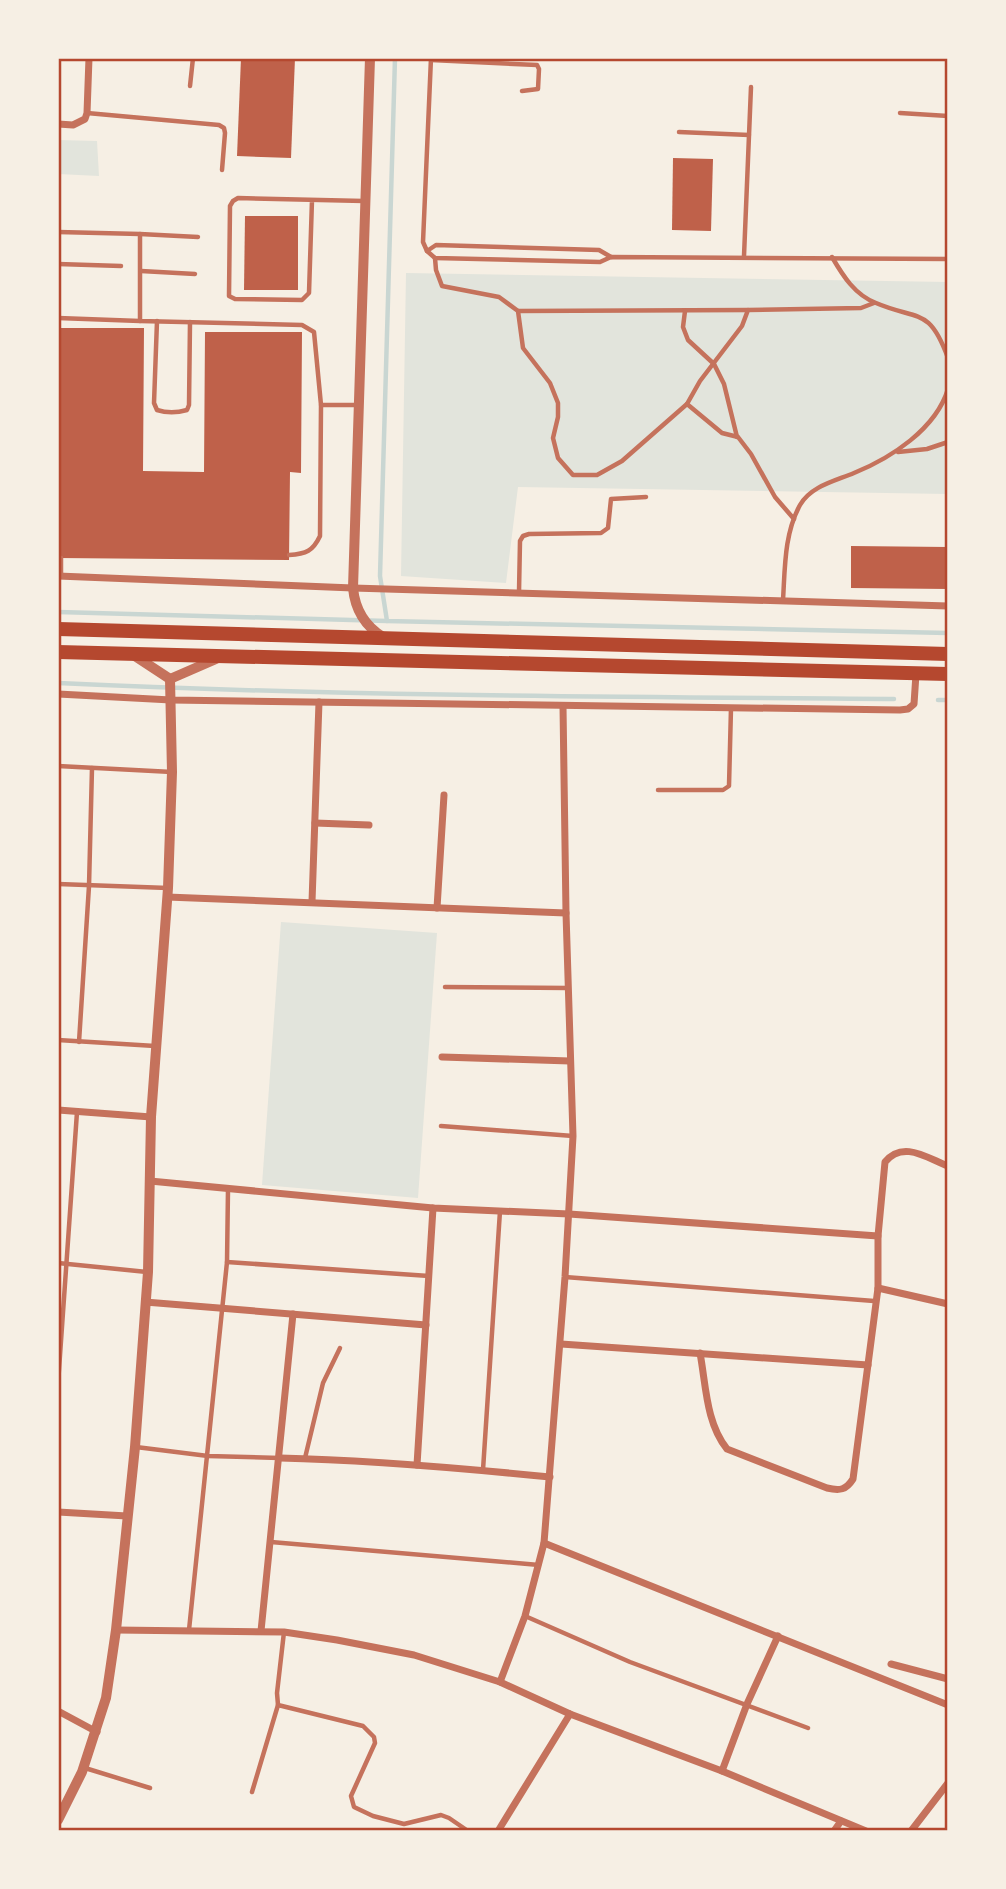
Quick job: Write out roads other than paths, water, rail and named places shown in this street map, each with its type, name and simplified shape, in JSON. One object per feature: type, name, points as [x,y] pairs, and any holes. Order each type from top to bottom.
[{"type":"main road","points":[[58,629],[948,654]]},
{"type":"main road","points":[[58,652],[948,674]]},
{"type":"street","points":[[58,124],[81,123],[88,113],[89,58]]},
{"type":"street","points":[[370,58],[353,588],[355,602],[369,629],[383,637]]},
{"type":"street","points":[[60,576],[372,589],[948,607]]},
{"type":"street","points":[[133,654],[170,681]]},
{"type":"street","points":[[170,681],[205,663],[225,657]]},
{"type":"street","points":[[58,694],[319,702],[908,709],[914,704],[916,674]]},
{"type":"street","points":[[58,1820],[84,1767],[106,1698],[116,1630],[135,1447],[148,1272],[151,1117],[167,893],[172,772],[170,681]]},
{"type":"street","points":[[312,902],[319,702]]},
{"type":"street","points":[[500,1682],[526,1616],[544,1543],[561,1344],[573,1136],[563,706]]},
{"type":"street","points":[[438,908],[444,795]]},
{"type":"street","points":[[315,823],[369,825]]},
{"type":"street","points":[[167,893],[566,914]]},
{"type":"street","points":[[442,1056],[570,1061]]},
{"type":"street","points":[[58,1110],[151,1117]]},
{"type":"street","points":[[700,1353],[712,1422],[727,1449],[838,1491],[847,1488],[853,1479],[874,1301],[878,1288],[878,1236],[885,1162],[898,1151],[908,1150],[948,1167]]},
{"type":"street","points":[[150,1181],[433,1208],[569,1214],[878,1236]]},
{"type":"street","points":[[417,1465],[433,1208]]},
{"type":"street","points":[[878,1288],[948,1304]]},
{"type":"street","points":[[145,1302],[426,1325]]},
{"type":"street","points":[[261,1631],[293,1314]]},
{"type":"street","points":[[561,1344],[868,1365]]},
{"type":"street","points":[[280,1458],[417,1465],[550,1477]]},
{"type":"street","points":[[58,1512],[127,1516]]},
{"type":"street","points":[[544,1543],[948,1705]]},
{"type":"street","points":[[116,1630],[284,1632],[414,1655],[500,1682],[570,1714],[722,1770],[866,1831]]},
{"type":"street","points":[[722,1770],[747,1704],[778,1636]]},
{"type":"street","points":[[891,1664],[948,1679]]},
{"type":"street","points":[[58,1711],[97,1732]]},
{"type":"street","points":[[498,1831],[570,1714]]},
{"type":"street","points":[[911,1831],[948,1783]]},
{"type":"street","points":[[834,1831],[841,1821]]},
{"type":"lane","points":[[190,86],[193,58]]},
{"type":"lane","points":[[522,90],[538,89],[537,65],[431,59],[423,242],[435,258],[442,286],[499,298],[518,311],[861,308],[874,303]]},
{"type":"lane","points":[[744,256],[751,87]]},
{"type":"lane","points":[[88,113],[219,125],[224,128],[225,133],[222,170]]},
{"type":"lane","points":[[900,113],[948,116]]},
{"type":"lane","points":[[679,132],[749,135]]},
{"type":"lane","points":[[312,200],[307,298],[235,299],[229,296],[230,206],[233,201],[238,198],[366,201]]},
{"type":"lane","points":[[58,232],[198,237]]},
{"type":"lane","points":[[140,234],[140,321]]},
{"type":"lane","points":[[428,251],[436,245],[599,250],[611,257]]},
{"type":"lane","points":[[435,258],[600,262],[611,257],[832,256],[948,259]]},
{"type":"lane","points":[[832,256],[855,290],[874,303],[929,321],[948,358]]},
{"type":"lane","points":[[58,264],[121,266]]},
{"type":"lane","points":[[141,271],[195,274]]},
{"type":"lane","points":[[518,311],[523,348],[550,383],[558,403],[553,438],[558,458],[573,475],[597,475],[622,461],[687,404],[700,381],[742,326],[748,310]]},
{"type":"lane","points":[[685,311],[683,327],[688,340],[714,364],[724,384],[737,437],[751,454],[775,497],[794,519]]},
{"type":"lane","points":[[58,318],[290,324],[309,327],[314,332],[321,405],[320,536],[308,553],[289,555]]},
{"type":"lane","points":[[158,321],[154,403],[156,410],[164,412],[181,412],[187,410],[189,405],[190,322]]},
{"type":"lane","points":[[783,601],[788,542],[801,503],[817,488],[858,472],[897,452],[935,416],[945,401],[948,389]]},
{"type":"lane","points":[[687,404],[722,433],[737,437]]},
{"type":"lane","points":[[321,405],[359,405]]},
{"type":"lane","points":[[897,452],[927,449],[948,442]]},
{"type":"lane","points":[[519,593],[520,541],[523,536],[601,533],[608,528],[611,499],[646,497]]},
{"type":"lane","points":[[60,576],[61,558]]},
{"type":"lane","points":[[658,790],[723,790],[729,786],[731,708]]},
{"type":"lane","points":[[58,766],[172,772]]},
{"type":"lane","points":[[79,1042],[89,886],[92,768]]},
{"type":"lane","points":[[58,884],[167,893]]},
{"type":"lane","points":[[444,987],[568,988]]},
{"type":"lane","points":[[58,1040],[156,1046]]},
{"type":"lane","points":[[58,1384],[77,1111]]},
{"type":"lane","points":[[441,1126],[573,1136]]},
{"type":"lane","points":[[189,1631],[223,1308],[228,1188]]},
{"type":"lane","points":[[483,1471],[500,1211]]},
{"type":"lane","points":[[227,1262],[429,1276]]},
{"type":"lane","points":[[58,1263],[148,1272]]},
{"type":"lane","points":[[565,1276],[874,1301]]},
{"type":"lane","points":[[305,1458],[323,1383],[340,1348]]},
{"type":"lane","points":[[135,1447],[208,1456],[280,1458]]},
{"type":"lane","points":[[271,1542],[540,1565]]},
{"type":"lane","points":[[526,1616],[630,1662],[808,1728]]},
{"type":"lane","points":[[252,1792],[278,1704],[276,1693],[284,1632]]},
{"type":"lane","points":[[278,1704],[363,1726],[374,1737],[375,1743],[351,1796],[354,1807],[373,1816],[404,1824],[441,1815],[468,1831]]},
{"type":"lane","points":[[84,1767],[150,1788]]},
{"type":"waterway","points":[[395,58],[380,576],[387,621],[948,633]]},
{"type":"waterway","points":[[58,612],[387,621]]},
{"type":"waterway","points":[[58,683],[371,693],[894,699]]},
{"type":"waterway","points":[[938,700],[948,700]]}]
